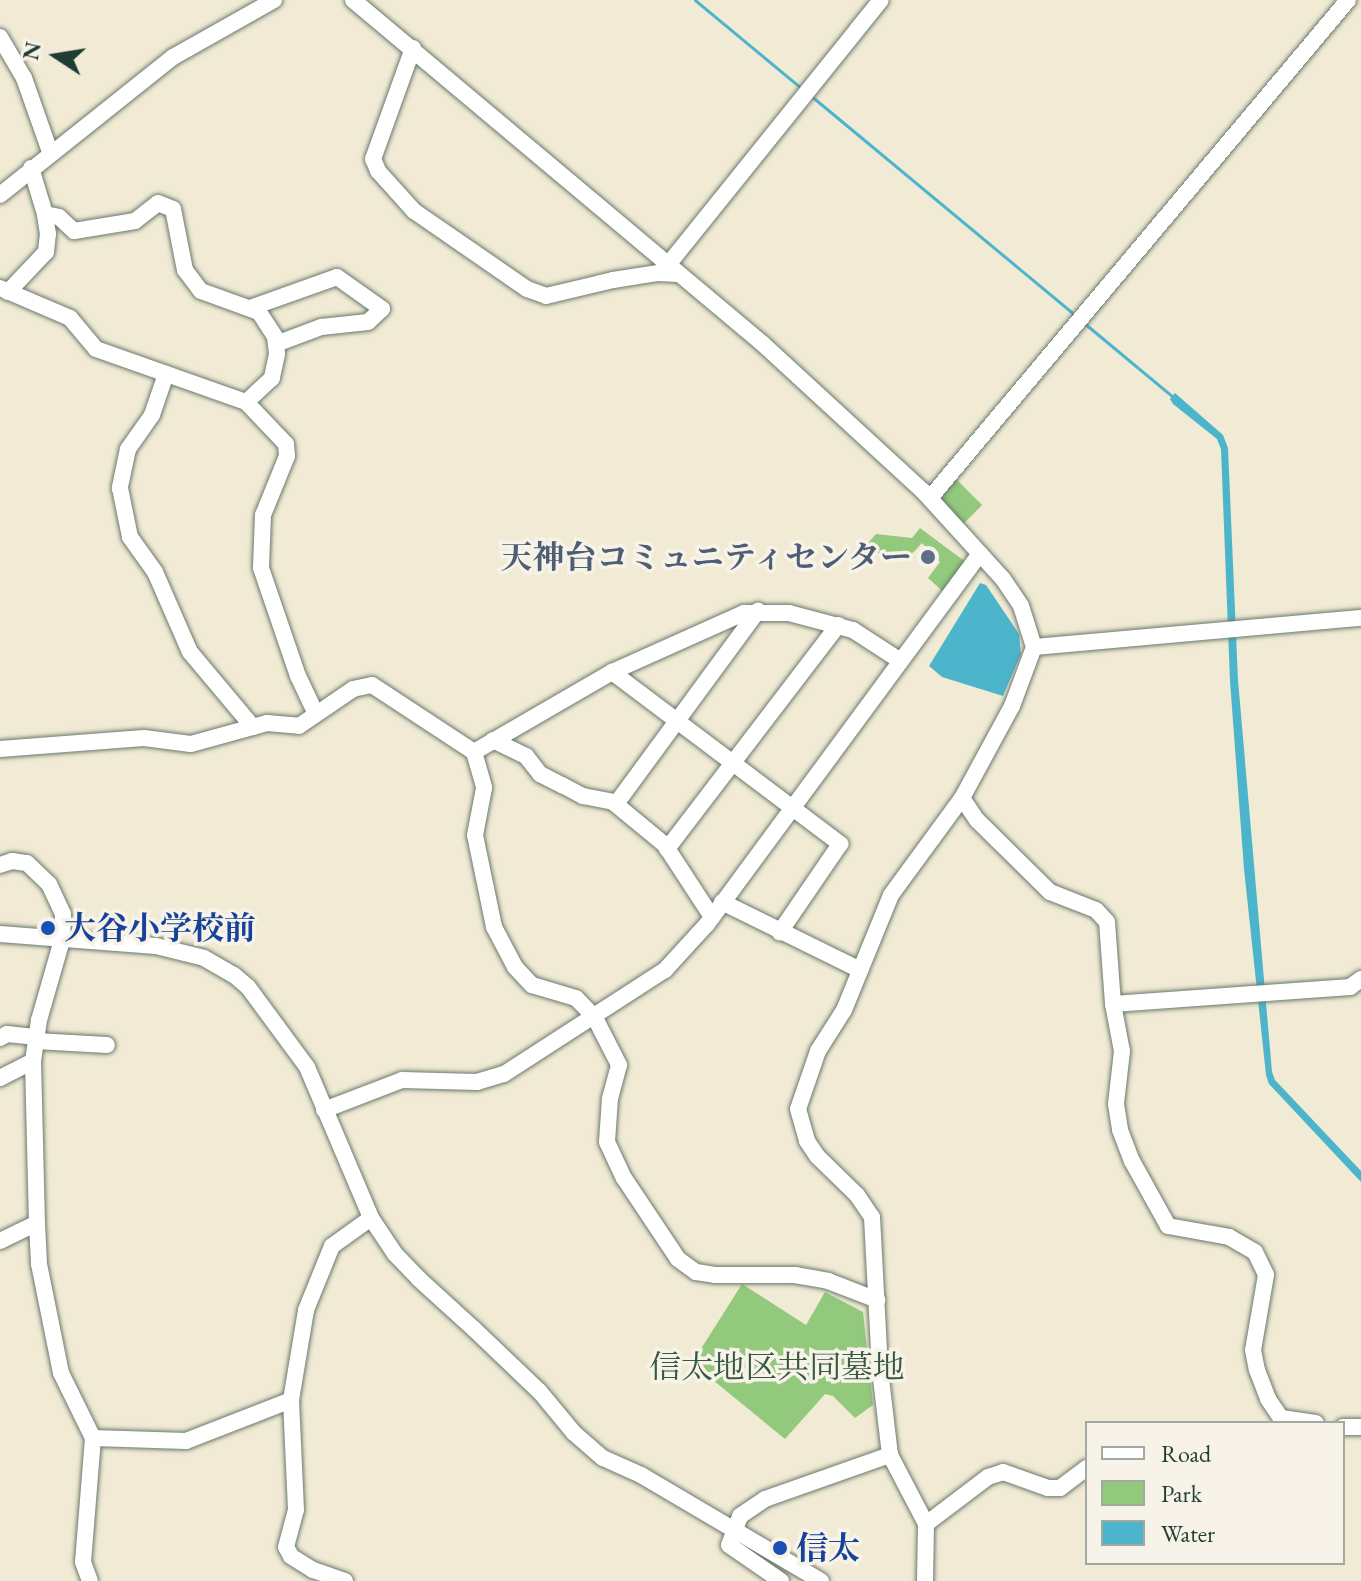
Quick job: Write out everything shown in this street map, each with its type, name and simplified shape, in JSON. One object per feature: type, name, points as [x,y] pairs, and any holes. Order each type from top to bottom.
[{"type":"street","points":[[0,195],[50,152],[173,57],[274,0]]},
{"type":"street","points":[[353,0],[672,270],[699,287],[763,344],[930,498],[1021,606],[1034,647],[1012,706],[962,798],[891,895],[844,1010],[818,1051],[798,1109],[807,1141],[817,1156],[857,1195],[872,1217],[890,1455],[926,1524],[925,1581]]},
{"type":"street","points":[[413,48],[373,159],[378,171],[414,211],[514,281],[546,296],[672,270],[881,0]]},
{"type":"street","points":[[930,498],[1348,0]]},
{"type":"street","points":[[0,37],[24,78],[50,152]]},
{"type":"street","points":[[31,168],[45,214],[48,234],[46,252],[4,290],[70,318],[96,349],[246,402],[286,444],[287,456],[263,515],[261,568],[298,676],[316,714]]},
{"type":"street","points":[[45,214],[59,217],[74,231],[87,231],[135,221],[158,203],[173,209],[185,270],[201,291],[259,312],[269,323],[276,344],[272,378],[246,402]]},
{"type":"street","points":[[250,308],[337,277],[382,309],[368,322],[321,327],[276,344]]},
{"type":"street","points":[[166,374],[152,415],[128,449],[120,488],[130,537],[155,572],[190,652],[253,727]]},
{"type":"street","points":[[324,1110],[402,1080],[428,1078],[463,1083],[491,1079],[595,1018],[665,970],[712,917],[980,554]]},
{"type":"street","points":[[474,752],[612,672],[714,624],[758,611],[789,613],[853,630],[899,660]]},
{"type":"street","points":[[616,804],[758,611]]},
{"type":"street","points":[[1034,647],[1361,618]]},
{"type":"street","points":[[667,849],[838,625]]},
{"type":"street","points":[[612,672],[840,844],[780,932]]},
{"type":"street","points":[[0,749],[144,738],[191,744],[267,723],[299,726],[353,689],[372,685],[474,752],[484,788],[475,835],[494,927],[515,967],[532,985],[576,998],[595,1018],[619,1065],[610,1098],[607,1142],[624,1178],[678,1259],[696,1272],[715,1275],[795,1275],[828,1281],[877,1300]]},
{"type":"street","points":[[493,740],[526,756],[540,774],[583,796],[616,804],[667,849],[712,917]]},
{"type":"street","points":[[962,798],[977,820],[1050,892],[1096,910],[1107,922],[1113,1004],[1122,1051],[1116,1104],[1120,1130],[1132,1161],[1168,1226],[1229,1237],[1255,1252],[1266,1275],[1266,1292],[1253,1350],[1268,1399],[1279,1421]]},
{"type":"street","points":[[0,865],[12,861],[27,863],[49,884],[63,914],[62,940],[33,1061],[37,1223],[39,1264],[61,1373],[93,1438],[83,1562],[90,1581]]},
{"type":"street","points":[[722,902],[860,970]]},
{"type":"street","points":[[0,934],[184,951],[234,975],[248,987],[307,1067],[371,1218],[395,1254],[540,1392],[574,1433],[603,1458],[641,1475],[821,1581]]},
{"type":"street","points":[[1113,1004],[1350,987],[1361,979]]},
{"type":"street","points":[[0,1038],[7,1034],[107,1045]]},
{"type":"street","points":[[0,1078],[33,1061]]},
{"type":"street","points":[[345,1581],[313,1570],[291,1556],[286,1547],[296,1510],[291,1400],[306,1310],[332,1246],[371,1218]]},
{"type":"street","points":[[0,1241],[37,1223]]},
{"type":"street","points":[[93,1438],[186,1441],[291,1400]]},
{"type":"street","points":[[781,1581],[747,1568],[729,1545],[732,1529],[740,1516],[765,1499],[890,1455]]},
{"type":"street","points":[[926,1524],[988,1477],[1003,1472],[1048,1488],[1060,1488],[1085,1469]]},
{"type":"green space","points":[[951,474],[982,505],[959,528],[928,497]]},
{"type":"green space","points":[[920,528],[971,566],[948,596],[928,578],[940,562],[922,543],[905,561],[900,557],[862,550],[876,534],[912,538]]},
{"type":"green space","name":"信太地区共同墓地","points":[[742,1284],[806,1325],[825,1292],[863,1312],[873,1405],[855,1418],[833,1396],[825,1394],[785,1439],[692,1363]]},
{"type":"water","points":[[1175,393],[1223,435],[1228,448],[1238,680],[1272,1072],[1275,1080],[1361,1171],[1361,1182],[1269,1084],[1266,1075],[1244,869],[1230,681],[1221,449],[1217,439],[1173,404],[1170,399]]},
{"type":"water","points":[[980,583],[986,585],[1019,634],[1021,654],[1003,696],[942,677],[929,666]]},
{"type":"waterway","points":[[695,0],[801,88]]},
{"type":"waterway","points":[[810,95],[1075,315]]},
{"type":"waterway","points":[[1084,323],[1173,397]]},
{"type":"place","name":"天神台コミュニティセンター","points":[[928,557]]},
{"type":"place","name":"大谷小学校前","points":[[48,928]]},
{"type":"place","name":"信太","points":[[780,1548]]}]
